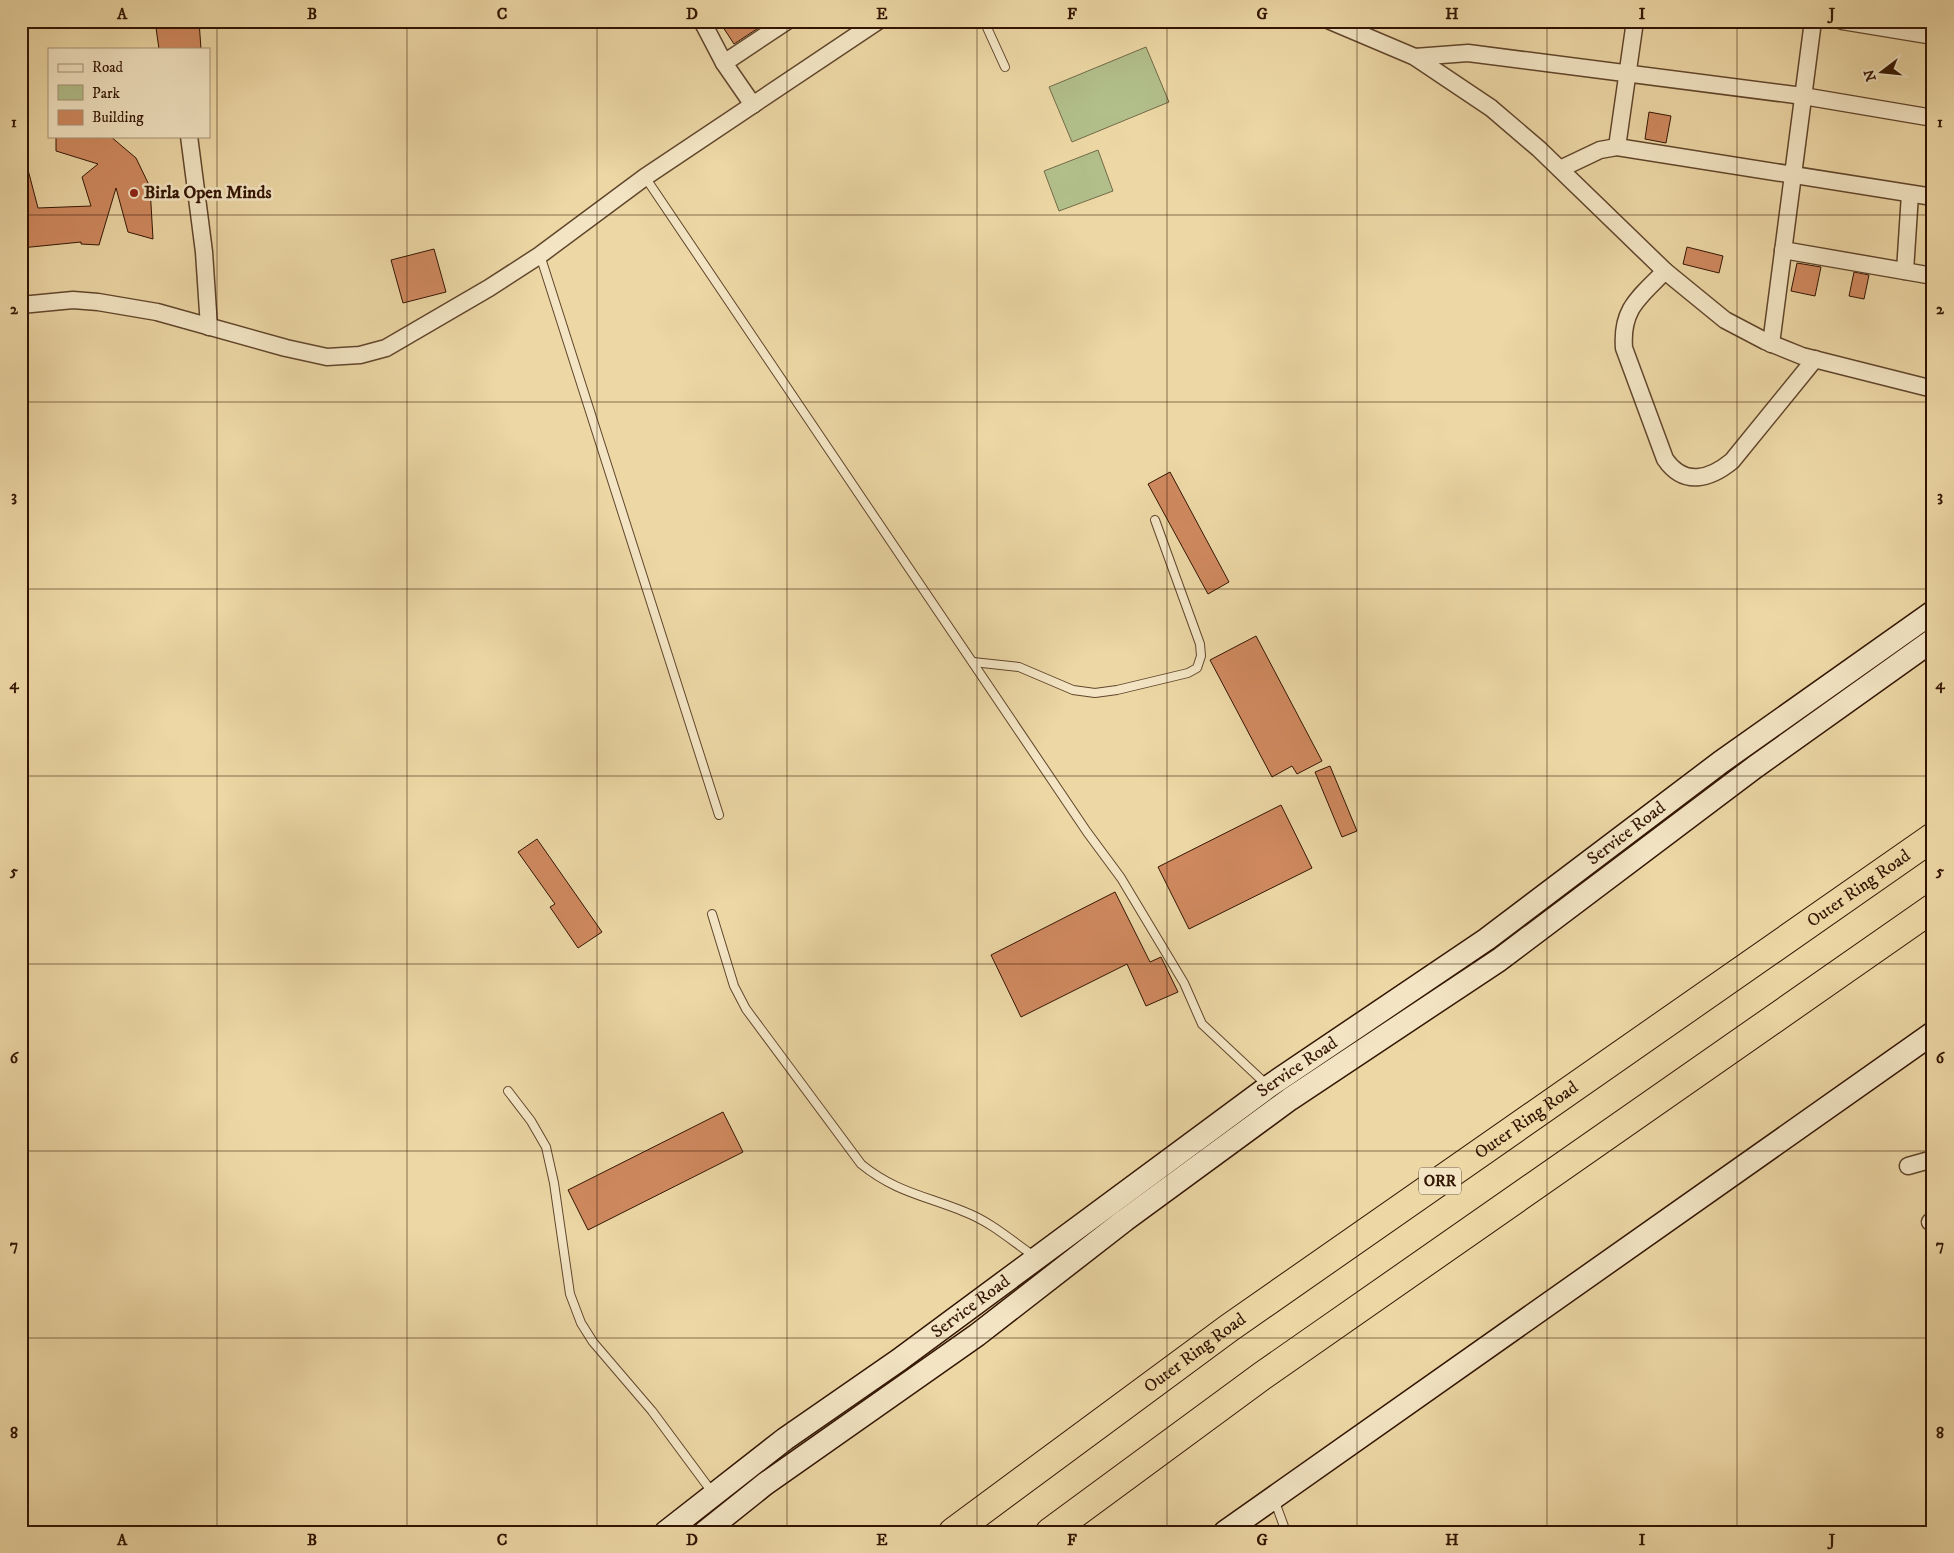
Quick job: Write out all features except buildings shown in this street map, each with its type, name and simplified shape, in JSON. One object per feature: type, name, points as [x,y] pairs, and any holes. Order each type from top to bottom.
[{"type":"highway","name":"Outer Ring Road","points":[[953,1532],[1229,1328],[1933,837]]},
{"type":"highway","points":[[1050,1532],[1262,1376],[1933,908]]},
{"type":"main road","name":"Service Road","points":[[666,1532],[786,1439],[899,1360],[1268,1087],[1487,939],[1714,768],[1933,612]]},
{"type":"main road","points":[[705,1532],[764,1484],[977,1334],[1125,1220],[1290,1099],[1499,960],[1755,766],[1933,640]]},
{"type":"main road","points":[[1225,1532],[1933,1033]]},
{"type":"street","points":[[702,21],[724,63],[753,105]]},
{"type":"street","points":[[724,63],[787,21]]},
{"type":"street","points":[[21,305],[73,300],[98,302],[157,312],[286,348],[327,357],[360,355],[386,348],[488,288],[540,254],[645,177],[878,21]]},
{"type":"street","points":[[1330,21],[1415,57],[1491,108],[1560,169],[1665,270],[1725,320],[1771,344],[1815,359],[1933,389]]},
{"type":"street","points":[[1617,146],[1634,21]]},
{"type":"street","points":[[1771,344],[1813,21]]},
{"type":"street","points":[[1842,21],[1933,36]]},
{"type":"street","points":[[1415,57],[1468,53],[1803,96],[1933,118]]},
{"type":"street","points":[[189,138],[204,252],[209,327]]},
{"type":"street","points":[[1560,169],[1600,150],[1617,146],[1933,197]]},
{"type":"street","points":[[1906,271],[1910,194]]},
{"type":"street","points":[[1783,250],[1933,276]]},
{"type":"street","points":[[1665,270],[1632,307],[1622,330],[1624,348],[1665,459],[1672,469],[1685,476],[1702,478],[1718,473],[1732,461],[1815,359]]},
{"type":"street","points":[[1908,1166],[1933,1159]]},
{"type":"lane","points":[[984,21],[1005,67]]},
{"type":"lane","points":[[645,177],[1086,832],[1121,878],[1184,983],[1202,1024],[1268,1087]]},
{"type":"lane","points":[[540,254],[719,815]]},
{"type":"lane","points":[[972,662],[1018,667],[1073,690],[1095,693],[1117,690],[1188,673],[1197,668],[1201,656],[1200,644],[1155,520]]},
{"type":"lane","points":[[712,914],[734,986],[746,1009],[860,1164],[878,1178],[896,1188],[966,1212],[988,1224],[1035,1258]]},
{"type":"lane","points":[[508,1091],[531,1121],[546,1147],[554,1183],[570,1294],[581,1323],[593,1342],[652,1411],[713,1494]]},
{"type":"lane","points":[[1273,1497],[1286,1532]]},
{"type":"green space","points":[[1146,47],[1169,102],[1072,142],[1049,87]]},
{"type":"green space","points":[[1098,150],[1113,191],[1059,211],[1044,171]]},
{"type":"place","name":"Birla Open Minds","points":[[134,193]]}]
